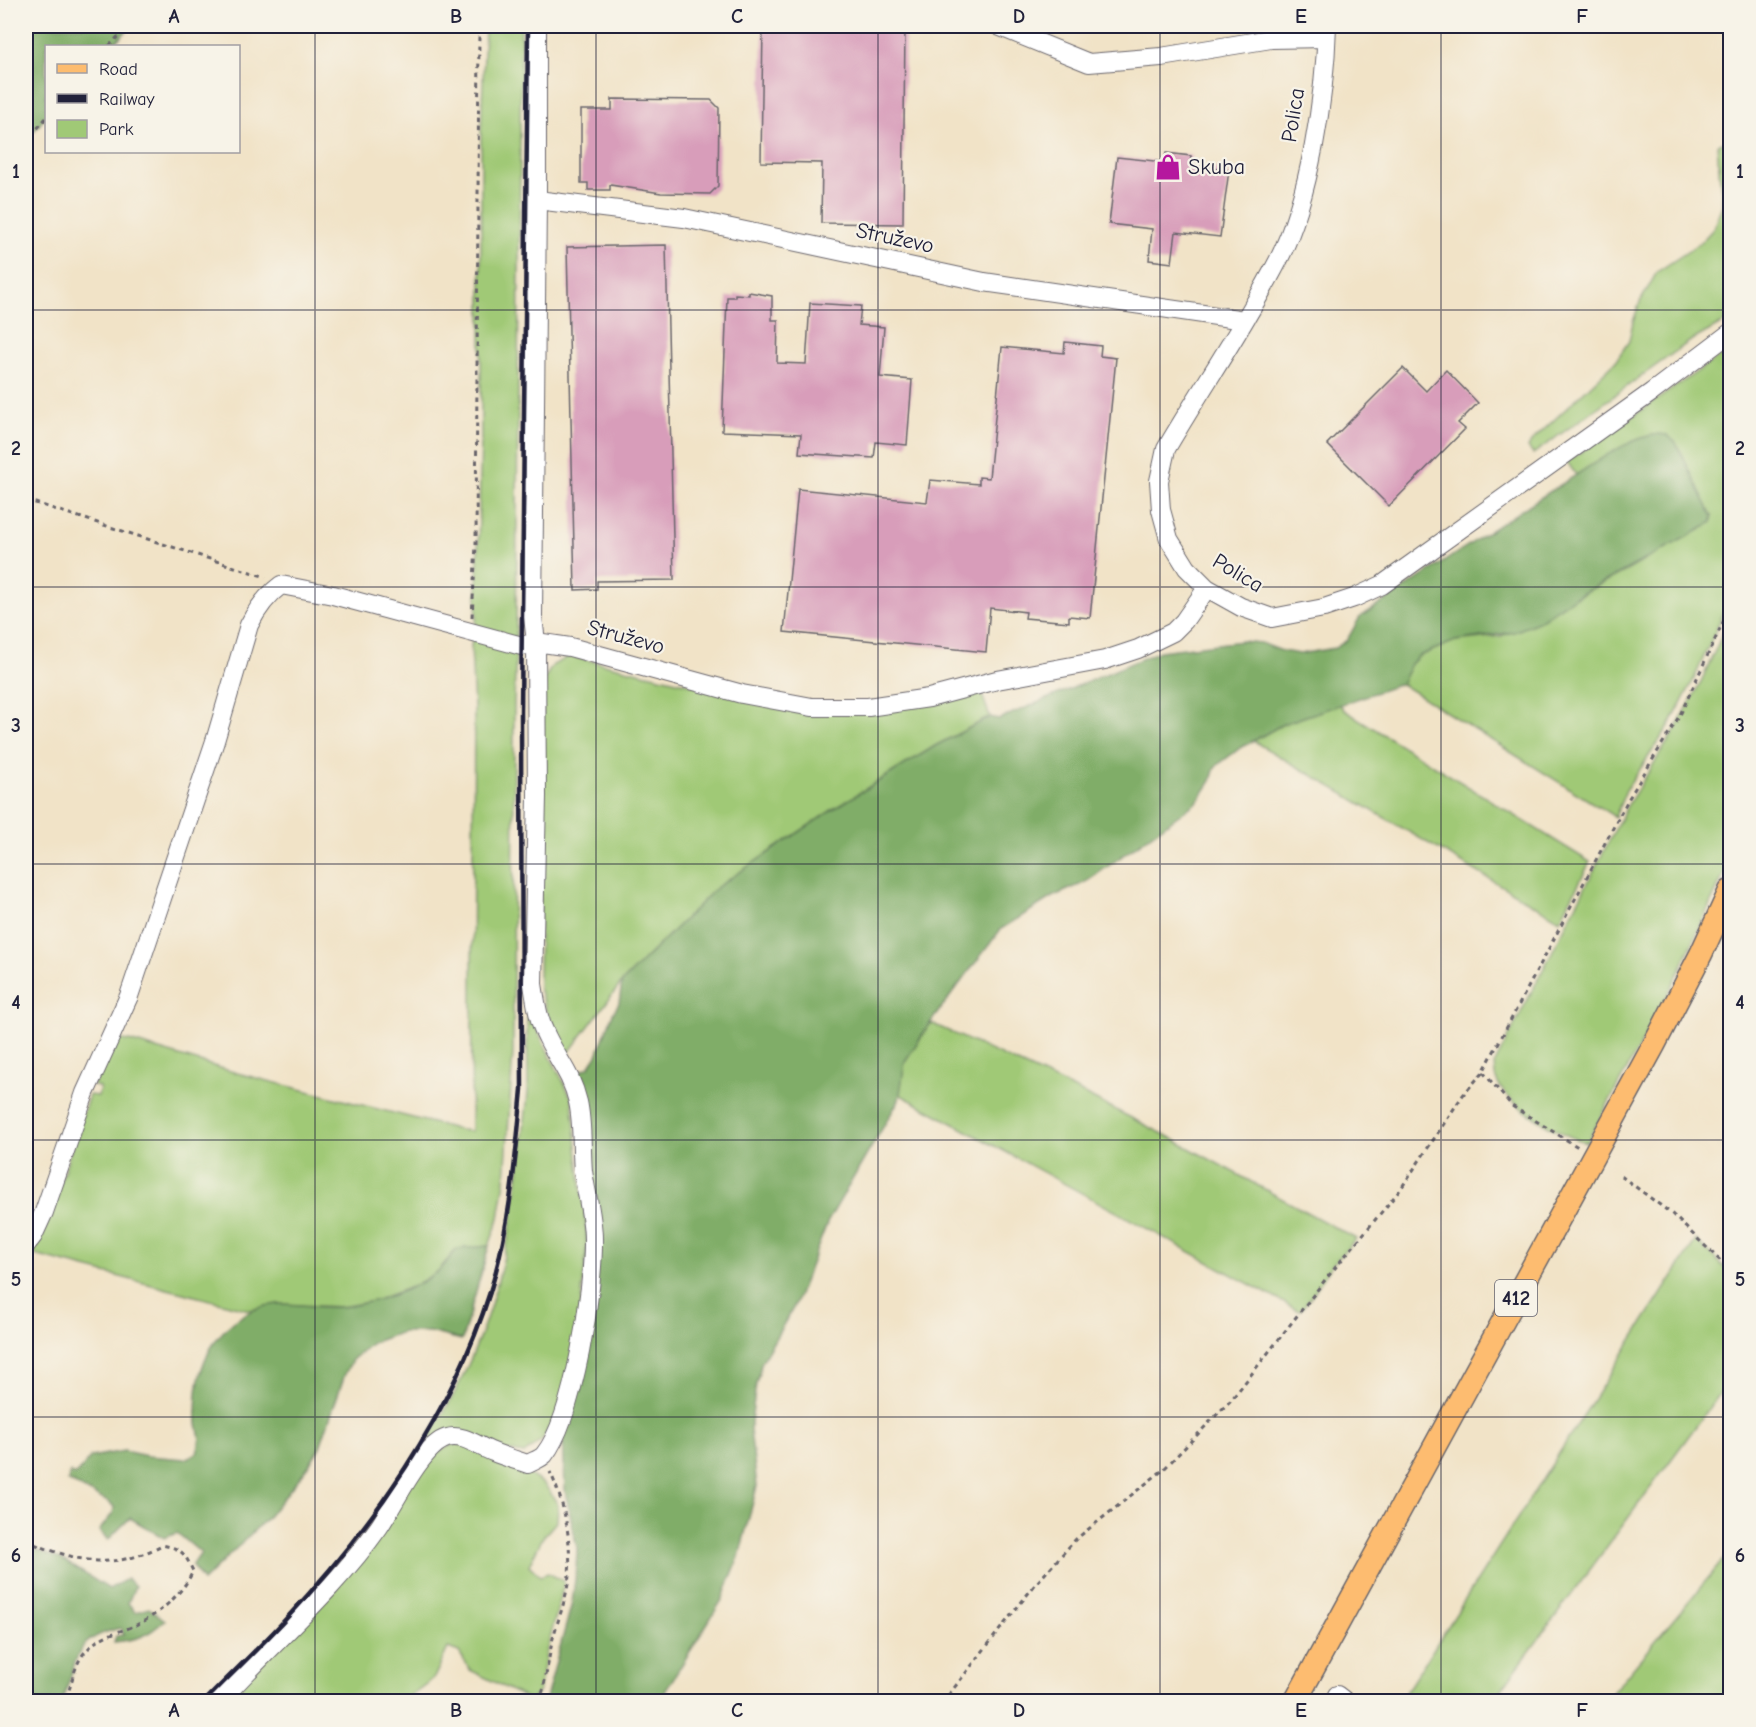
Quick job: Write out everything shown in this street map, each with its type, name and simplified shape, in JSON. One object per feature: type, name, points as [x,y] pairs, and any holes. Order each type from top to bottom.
[{"type":"main road","name":"412","points":[[1295,1701],[1594,1156],[1680,994],[1731,891]]},
{"type":"street","points":[[219,1701],[346,1569],[377,1530],[422,1458],[435,1443],[449,1437],[471,1440],[490,1451],[528,1464],[542,1456],[555,1438],[565,1413],[582,1342],[593,1238],[583,1169],[579,1105],[571,1077],[547,1037],[537,1014],[533,984],[537,796],[536,642],[533,605],[537,26]]},
{"type":"street","points":[[998,26],[1089,63],[1161,57],[1327,32]]},
{"type":"street","name":"Polica","points":[[1327,32],[1325,70],[1310,162],[1294,221],[1278,260],[1166,449],[1159,481],[1161,510],[1169,539],[1187,568],[1207,588],[1241,607],[1272,618],[1324,608],[1382,585],[1731,333]]},
{"type":"street","name":"Struževo","points":[[537,200],[684,218],[984,282],[1244,320]]},
{"type":"street","name":"Struževo","points":[[280,585],[333,595],[522,646],[536,642],[570,646],[742,694],[812,707],[868,707],[929,698],[997,680],[1105,660],[1138,650],[1173,632],[1184,621],[1207,588]]},
{"type":"street","points":[[26,1245],[33,1236],[44,1212],[85,1093],[129,996],[214,741],[249,626],[269,594],[280,585]]},
{"type":"path","points":[[110,45],[128,26]]},
{"type":"path","points":[[471,634],[476,545],[479,26]]},
{"type":"path","points":[[26,142],[45,119]]},
{"type":"path","points":[[26,500],[264,576],[280,585]]},
{"type":"path","points":[[943,1701],[1034,1586],[1076,1539],[1163,1470],[1232,1399],[1325,1280],[1400,1190],[1463,1095],[1484,1072],[1629,798],[1680,715],[1731,607]]},
{"type":"path","points":[[1484,1072],[1512,1106],[1594,1156]]},
{"type":"path","points":[[1621,1176],[1672,1214],[1731,1270]]},
{"type":"path","points":[[540,1701],[553,1639],[568,1585],[569,1550],[558,1489],[542,1456]]},
{"type":"path","points":[[26,1541],[63,1555],[98,1562],[128,1560],[143,1556],[162,1545],[180,1549],[193,1571],[187,1585],[149,1617],[132,1627],[102,1636],[86,1650],[81,1657],[65,1701]]},
{"type":"green space","points":[[26,26],[132,26],[112,45],[45,45],[45,118],[26,140]]},
{"type":"green space","points":[[485,26],[521,26],[516,639],[476,628],[481,439],[481,136]]},
{"type":"green space","points":[[1722,142],[1730,144],[1730,319],[1689,342],[1533,454],[1528,448],[1531,442],[1615,362],[1629,341],[1640,302],[1657,272],[1699,244],[1713,229],[1722,205],[1717,145]]},
{"type":"green space","points":[[1730,349],[1730,598],[1694,679],[1671,723],[1626,790],[1615,817],[1401,684],[1411,664],[1419,656],[1455,641],[1501,636],[1538,622],[1574,598],[1711,522],[1712,516],[1676,443],[1667,435],[1630,443],[1576,475],[1567,462]]},
{"type":"green space","points":[[1659,434],[1667,435],[1676,443],[1712,516],[1712,522],[1574,598],[1538,622],[1514,632],[1455,641],[1419,656],[1411,664],[1401,684],[1283,724],[1239,749],[1215,767],[1211,781],[1197,802],[1086,882],[1052,897],[1001,929],[933,1019],[905,1061],[899,1100],[828,1221],[795,1305],[762,1361],[756,1384],[750,1430],[757,1486],[739,1557],[722,1600],[661,1701],[545,1702],[572,1603],[576,1571],[577,1548],[565,1491],[563,1437],[587,1347],[585,1108],[584,1089],[579,1071],[589,1067],[597,1055],[619,1003],[622,982],[716,888],[832,810],[935,746],[990,717],[999,719],[1160,651],[1242,641],[1261,643],[1282,651],[1300,654],[1335,648],[1347,640],[1360,617],[1491,530],[1613,452],[1635,440]]},
{"type":"green space","points":[[1730,617],[1730,861],[1672,987],[1587,1142],[1576,1139],[1536,1118],[1510,1099],[1501,1089],[1495,1077],[1494,1065],[1627,806],[1675,730],[1700,684]]},
{"type":"green space","points":[[473,638],[516,650],[513,1052],[505,1181],[499,1218],[489,1246],[457,1249],[437,1272],[414,1286],[374,1301],[341,1307],[278,1304],[249,1310],[31,1254],[50,1214],[89,1095],[98,1096],[100,1088],[93,1085],[115,1039],[129,1041],[237,1073],[471,1131],[474,710],[471,645]]},
{"type":"green space","points":[[570,656],[805,711],[981,692],[990,717],[935,746],[832,810],[716,888],[622,982],[567,1055],[555,1039],[539,988],[543,681],[553,665]]},
{"type":"green space","points":[[1340,704],[1344,710],[1590,862],[1560,920],[1253,741],[1283,724]]},
{"type":"green space","points":[[527,1016],[530,1016],[572,1099],[587,1241],[577,1344],[557,1415],[542,1440],[524,1454],[427,1438],[466,1371],[481,1335],[503,1260],[518,1183],[527,1104]]},
{"type":"green space","points":[[931,1023],[1074,1089],[1169,1137],[1356,1239],[1330,1267],[1310,1299],[1299,1311],[899,1094],[905,1061]]},
{"type":"green space","points":[[1696,1240],[1730,1273],[1730,1380],[1493,1701],[1400,1701]]},
{"type":"green space","points":[[489,1246],[462,1340],[429,1332],[402,1332],[372,1343],[352,1360],[320,1447],[308,1467],[267,1518],[203,1581],[192,1566],[201,1553],[177,1533],[164,1538],[130,1518],[108,1540],[99,1531],[113,1513],[114,1507],[68,1481],[70,1473],[76,1475],[91,1457],[124,1451],[147,1456],[186,1459],[197,1453],[200,1440],[197,1399],[200,1375],[210,1349],[234,1321],[255,1309],[278,1304],[342,1307],[367,1303],[403,1291],[426,1280],[439,1271],[457,1249]]},
{"type":"green space","points":[[453,1444],[466,1445],[516,1466],[544,1484],[558,1505],[557,1521],[543,1537],[529,1565],[540,1576],[548,1573],[562,1580],[564,1584],[539,1691],[535,1697],[529,1699],[524,1697],[470,1670],[459,1652],[448,1648],[434,1678],[403,1701],[228,1702],[429,1457]]},
{"type":"green space","points":[[26,1546],[63,1560],[109,1589],[127,1579],[135,1586],[128,1603],[135,1612],[149,1608],[165,1620],[148,1633],[130,1640],[114,1642],[116,1636],[124,1635],[121,1628],[92,1639],[78,1654],[61,1701],[26,1701]]},
{"type":"green space","points":[[1730,1552],[1730,1701],[1605,1701]]},
{"type":"building","points":[[763,26],[905,26],[903,224],[821,223],[822,163],[761,162]]},
{"type":"building","points":[[612,99],[711,100],[719,108],[718,186],[710,194],[661,193],[610,185],[610,190],[588,190],[588,183],[581,183],[581,110],[612,110]]},
{"type":"building","points":[[1166,153],[1191,156],[1190,166],[1229,170],[1220,237],[1176,232],[1172,263],[1149,260],[1152,229],[1109,224],[1117,157],[1164,162]]},
{"type":"building","points":[[666,245],[674,580],[597,581],[597,589],[575,590],[567,247]]},
{"type":"building","points":[[749,292],[772,296],[772,320],[778,320],[777,363],[806,364],[810,303],[861,306],[859,325],[884,327],[880,377],[912,380],[907,445],[876,442],[874,458],[799,453],[801,434],[722,431],[727,297],[735,297],[735,294],[749,295]]},
{"type":"building","points":[[1065,342],[1101,346],[1100,356],[1116,358],[1090,618],[1069,616],[1069,622],[1025,618],[1026,612],[990,608],[986,652],[784,632],[798,489],[927,502],[930,480],[979,484],[979,477],[989,478],[1002,347],[1064,353]]},
{"type":"building","points":[[1403,368],[1426,391],[1446,370],[1478,403],[1458,423],[1465,429],[1389,506],[1327,444]]},
{"type":"railway","points":[[204,1702],[274,1631],[348,1548],[405,1468],[454,1382],[474,1337],[490,1292],[503,1243],[522,1089],[521,712],[528,26]]},
{"type":"place","name":"Skuba","points":[[1168,167]]}]
